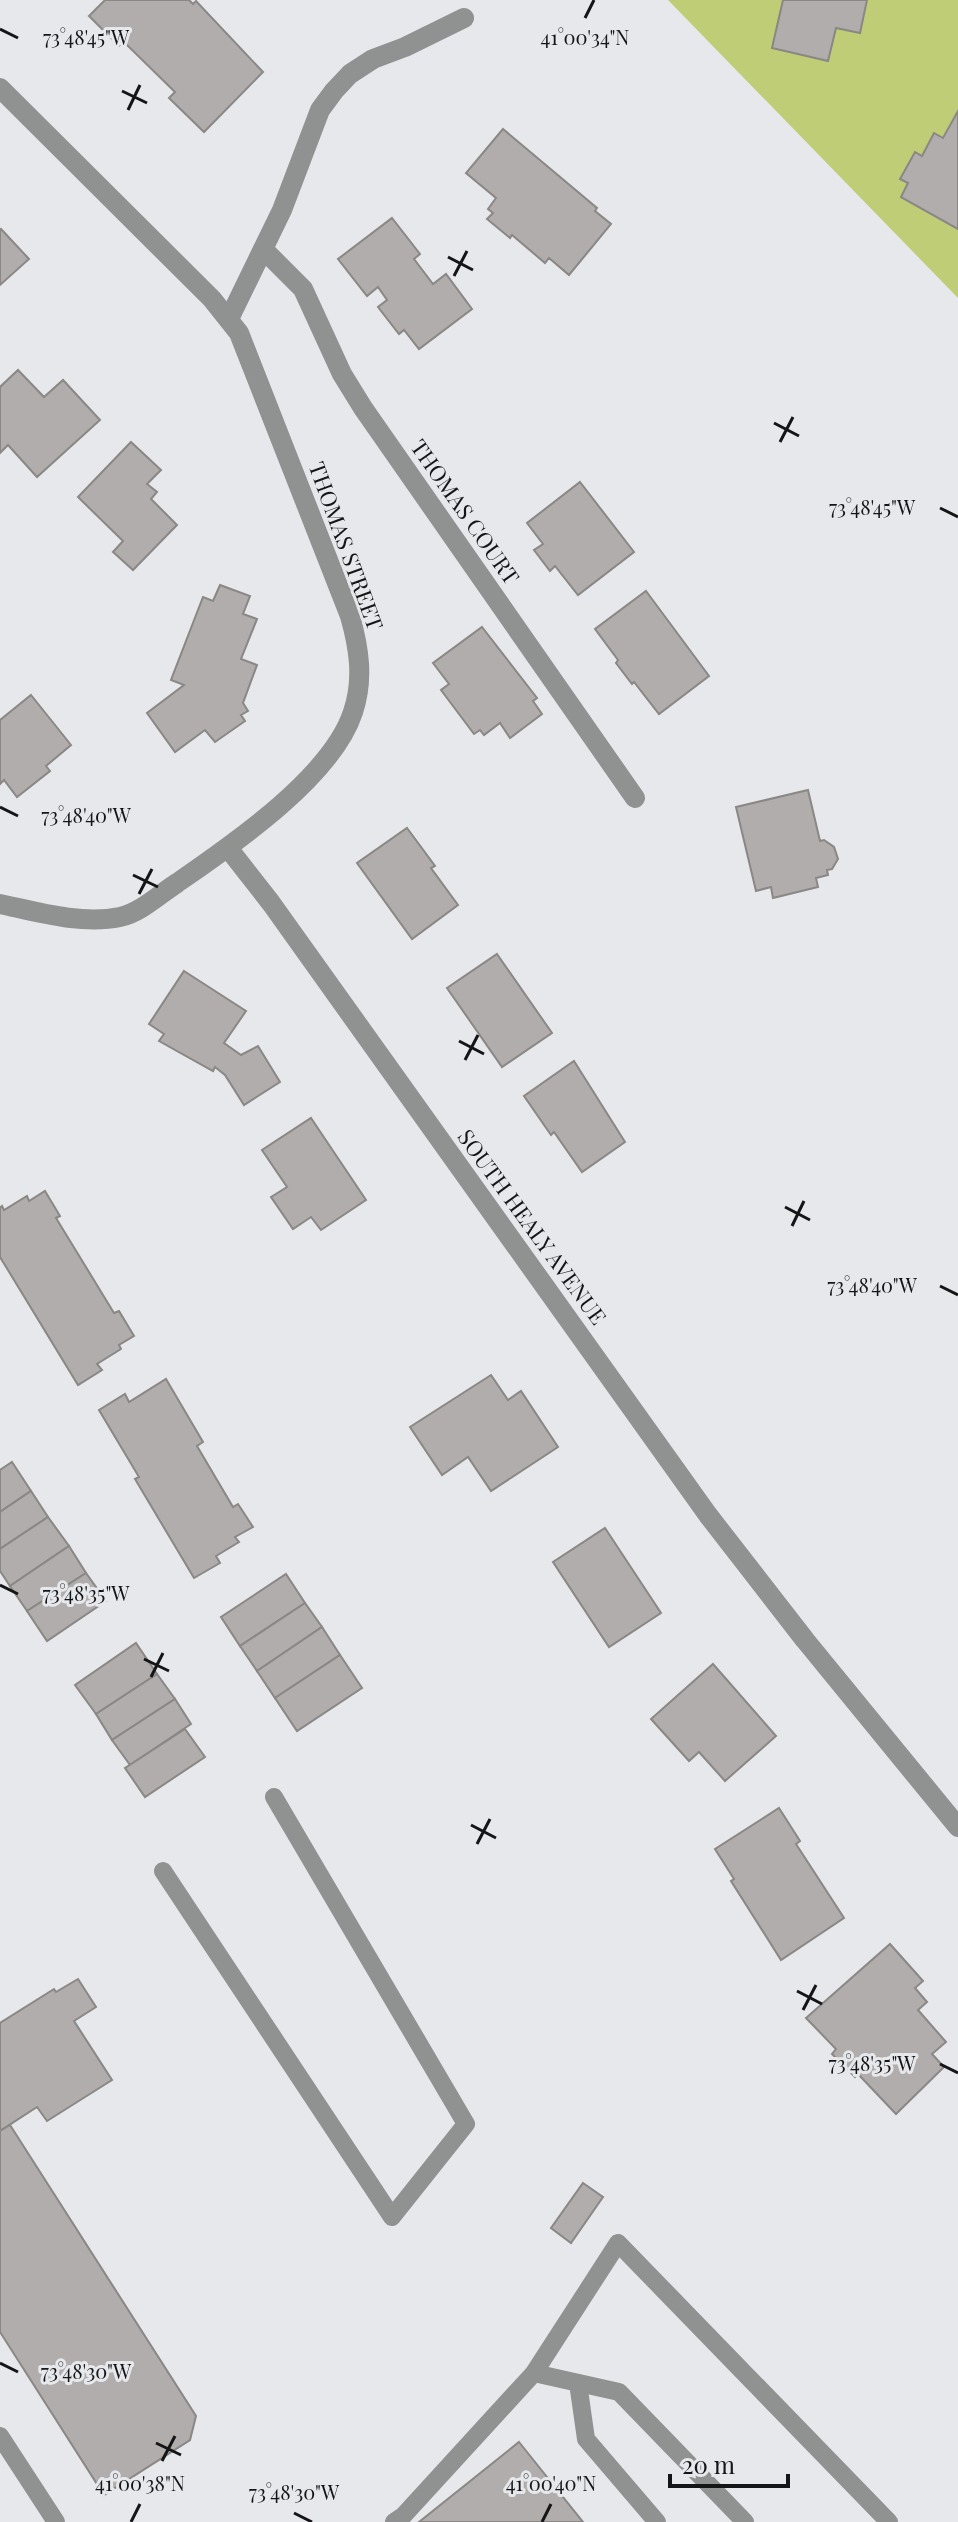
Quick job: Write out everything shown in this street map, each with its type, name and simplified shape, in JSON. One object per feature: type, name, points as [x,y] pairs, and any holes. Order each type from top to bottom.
[{"type":"street","points":[[229,319],[264,250],[320,110],[334,91],[350,74],[373,59],[464,18]]},
{"type":"street","name":"THOMAS STREET","points":[[0,88],[229,319],[248,354],[350,616],[360,665],[353,712],[342,736],[287,798],[228,848]]},
{"type":"street","name":"THOMAS COURT","points":[[264,250],[303,289],[342,374],[363,408],[635,798]]},
{"type":"street","points":[[0,904],[74,918],[123,917],[143,907],[228,848]]},
{"type":"street","name":"SOUTH HEALY AVENUE","points":[[228,848],[280,916],[708,1515],[796,1629],[958,1827]]},
{"type":"lane","points":[[163,1871],[392,2217],[466,2124],[274,1797]]},
{"type":"lane","points":[[394,2522],[403,2516],[534,2373],[618,2243],[889,2522]]},
{"type":"lane","points":[[534,2373],[619,2392],[745,2522]]},
{"type":"lane","points":[[578,2383],[586,2439],[657,2522]]},
{"type":"lane","points":[[0,2436],[56,2522]]},
{"type":"green space","points":[[668,0],[958,0],[958,298]]},
{"type":"building","points":[[105,0],[189,0],[193,4],[196,1],[263,72],[204,132],[169,98],[175,92],[124,42],[119,46],[89,16]]},
{"type":"building","points":[[783,0],[867,0],[860,33],[836,28],[828,61],[772,48]]},
{"type":"building","points":[[958,111],[958,229],[901,197],[908,183],[900,179],[915,152],[922,156],[934,133],[943,138]]},
{"type":"building","points":[[503,129],[597,208],[595,211],[611,224],[569,275],[549,258],[545,263],[487,219],[493,213],[488,209],[496,198],[466,173]]},
{"type":"building","points":[[392,218],[420,254],[414,259],[433,284],[446,274],[472,309],[419,349],[404,330],[399,334],[378,307],[387,300],[378,287],[367,296],[338,259]]},
{"type":"building","points":[[0,230],[29,259],[0,285]]},
{"type":"building","points":[[18,370],[44,397],[63,380],[100,420],[37,477],[8,445],[0,453],[0,387]]},
{"type":"building","points":[[131,442],[161,470],[147,484],[157,492],[151,499],[177,525],[133,570],[113,552],[123,541],[78,497]]},
{"type":"building","points":[[580,482],[634,552],[578,595],[555,566],[550,571],[534,550],[543,544],[527,523]]},
{"type":"building","points":[[220,585],[250,596],[243,614],[257,619],[241,659],[257,665],[243,703],[248,711],[241,715],[245,721],[215,742],[205,730],[175,752],[147,713],[184,685],[171,680],[203,597],[213,601]]},
{"type":"building","points":[[646,591],[709,676],[659,714],[616,663],[618,660],[595,629]]},
{"type":"building","points":[[482,627],[537,698],[533,701],[542,714],[510,738],[500,723],[484,735],[480,730],[474,734],[441,690],[449,684],[433,663]]},
{"type":"building","points":[[31,695],[71,745],[46,766],[50,771],[17,797],[4,780],[0,784],[0,720]]},
{"type":"building","points":[[808,790],[820,841],[824,840],[834,847],[838,859],[832,869],[827,870],[828,875],[816,878],[818,887],[773,898],[771,887],[756,891],[736,807]]},
{"type":"building","points":[[407,828],[458,905],[412,939],[357,863]]},
{"type":"building","points":[[497,954],[552,1033],[502,1067],[447,988]]},
{"type":"building","points":[[184,971],[246,1011],[224,1043],[241,1055],[258,1046],[280,1082],[244,1105],[225,1075],[215,1067],[213,1071],[159,1041],[164,1034],[149,1024]]},
{"type":"building","points":[[574,1061],[625,1142],[582,1172],[524,1096]]},
{"type":"building","points":[[311,1118],[366,1200],[321,1230],[311,1217],[293,1229],[271,1197],[287,1187],[262,1150]]},
{"type":"building","points":[[45,1191],[60,1216],[56,1218],[114,1313],[119,1311],[134,1336],[119,1345],[121,1349],[97,1364],[102,1370],[78,1385],[0,1257],[0,1208],[2,1206],[4,1210],[27,1196],[29,1201]]},
{"type":"building","points":[[491,1375],[508,1400],[521,1391],[558,1447],[491,1491],[468,1457],[442,1475],[410,1427]]},
{"type":"building","points":[[166,1379],[203,1442],[197,1446],[233,1507],[238,1504],[253,1527],[235,1537],[239,1542],[216,1556],[220,1563],[194,1578],[135,1479],[139,1477],[99,1410],[125,1394],[129,1402]]},
{"type":"building","points":[[12,1462],[31,1491],[0,1512],[0,1470]]},
{"type":"building","points":[[31,1491],[48,1517],[0,1549],[0,1512]]},
{"type":"building","points":[[48,1517],[69,1546],[10,1586],[0,1571],[0,1549]]},
{"type":"building","points":[[605,1528],[661,1613],[609,1647],[553,1562]]},
{"type":"building","points":[[69,1546],[86,1573],[27,1611],[10,1586]]},
{"type":"building","points":[[86,1573],[106,1601],[47,1641],[27,1611]]},
{"type":"building","points":[[286,1574],[305,1603],[240,1646],[221,1617]]},
{"type":"building","points":[[305,1603],[322,1627],[257,1671],[240,1646]]},
{"type":"building","points":[[322,1627],[340,1655],[275,1698],[257,1671]]},
{"type":"building","points":[[136,1643],[157,1674],[96,1714],[75,1685]]},
{"type":"building","points":[[340,1655],[362,1688],[297,1731],[275,1698]]},
{"type":"building","points":[[713,1664],[776,1736],[725,1781],[699,1752],[689,1761],[651,1719]]},
{"type":"building","points":[[157,1674],[175,1699],[112,1740],[96,1714]]},
{"type":"building","points":[[175,1699],[191,1724],[130,1765],[112,1740]]},
{"type":"building","points":[[185,1729],[205,1757],[145,1797],[125,1768]]},
{"type":"building","points":[[779,1808],[800,1841],[796,1844],[844,1918],[781,1960],[731,1881],[734,1879],[715,1849]]},
{"type":"building","points":[[890,1944],[923,1981],[915,1988],[927,2002],[918,2010],[946,2042],[932,2054],[944,2067],[896,2114],[858,2074],[855,2077],[832,2054],[836,2049],[806,2018]]},
{"type":"building","points":[[78,1979],[96,2007],[74,2021],[112,2080],[47,2121],[37,2107],[0,2131],[0,2023],[54,1989],[56,1992]]},
{"type":"building","points":[[10,2125],[196,2416],[190,2440],[104,2495],[0,2332],[0,2131]]},
{"type":"building","points":[[583,2183],[603,2197],[571,2243],[551,2228]]},
{"type":"building","points":[[519,2442],[583,2522],[419,2522]]}]
